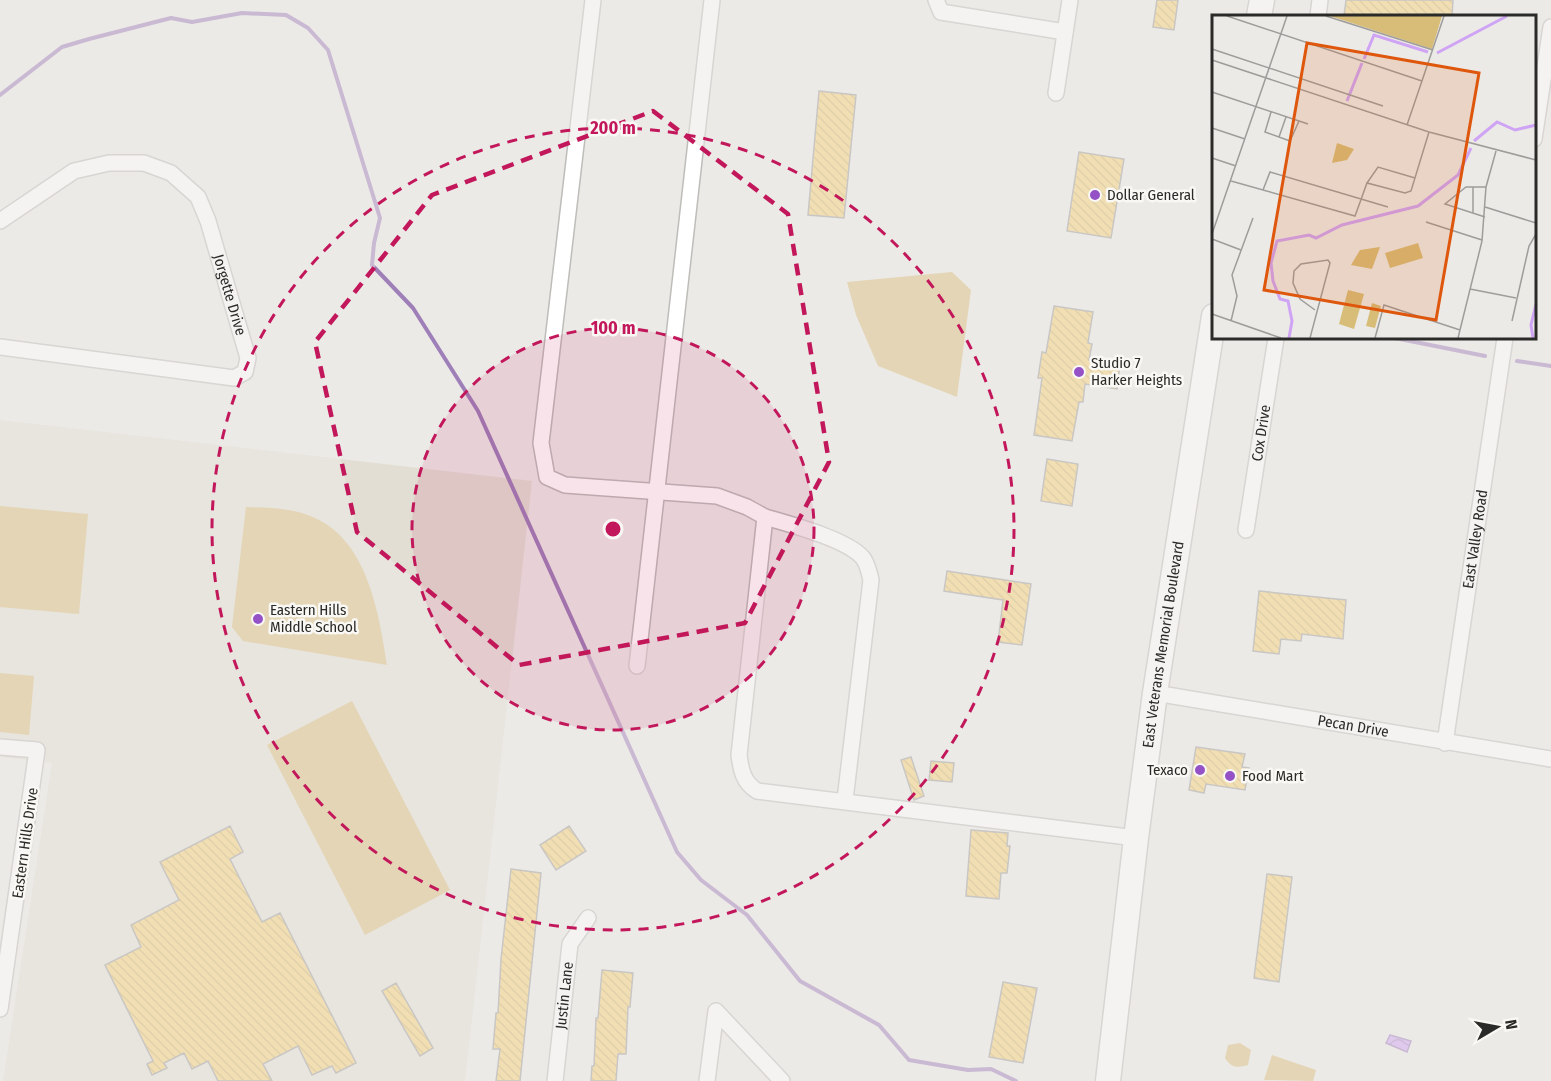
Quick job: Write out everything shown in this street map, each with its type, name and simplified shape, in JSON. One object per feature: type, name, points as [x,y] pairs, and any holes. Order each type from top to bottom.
[{"type":"main road","points":[[1259,15],[1262,0]]},
{"type":"main road","name":"East Veterans Memorial Boulevard","points":[[1108,1081],[1155,693],[1212,329]]},
{"type":"street","points":[[593,0],[541,443],[547,477],[565,485],[717,496],[747,507],[765,517],[810,531],[860,555],[868,568],[871,580],[844,800]]},
{"type":"street","points":[[637,666],[712,0]]},
{"type":"street","points":[[936,0],[941,12],[1065,32]]},
{"type":"street","points":[[1056,93],[1070,0]]},
{"type":"street","points":[[1317,15],[1320,0]]},
{"type":"street","points":[[1536,126],[1551,27]]},
{"type":"street","name":"Jorgette Drive","points":[[0,221],[74,171],[109,163],[144,164],[171,172],[198,197],[208,221],[248,358],[245,372],[234,378],[0,347]]},
{"type":"street","name":"Cox Drive","points":[[1246,530],[1276,339]]},
{"type":"street","name":"East Valley Road","points":[[1445,743],[1505,339]]},
{"type":"street","points":[[765,517],[739,755],[741,774],[751,787],[757,791],[1136,838]]},
{"type":"street","name":"Pecan Drive","points":[[1155,693],[1551,759]]},
{"type":"street","name":"Eastern Hills Drive","points":[[0,747],[38,750],[0,1009]]},
{"type":"street","name":"Justin Lane","points":[[555,1081],[570,944],[588,918]]},
{"type":"street","points":[[707,1081],[716,1011],[782,1081]]},
{"type":"highlighted area","points":[[653,111],[788,214],[829,462],[745,623],[519,665],[357,532],[315,342],[432,195]]},
{"type":"shaded area","points":[[952,272],[971,290],[957,397],[878,366],[856,315],[847,282]]},
{"type":"shaded area","name":"Eastern Hills Middle School","points":[[0,420],[532,481],[465,1081],[3,1081],[52,763],[0,757]]},
{"type":"shaded area","points":[[0,506],[88,514],[79,614],[0,607]]},
{"type":"shaded area","points":[[246,507],[299,512],[333,529],[347,544],[359,562],[375,602],[387,665],[243,641],[232,627]]},
{"type":"shaded area","points":[[0,673],[34,676],[29,735],[0,732]]},
{"type":"shaded area","points":[[352,701],[450,890],[365,935],[267,745]]},
{"type":"shaded area","points":[[1240,1043],[1251,1050],[1248,1065],[1241,1067],[1230,1064],[1225,1058],[1228,1045]]},
{"type":"shaded area","points":[[1272,1055],[1316,1070],[1313,1081],[1264,1080]]},
{"type":"water","points":[[1390,1035],[1411,1041],[1407,1052],[1386,1043]]},
{"type":"building","points":[[1157,0],[1178,0],[1174,30],[1153,27]]},
{"type":"building","points":[[1346,0],[1453,0],[1452,15],[1344,15]]},
{"type":"building","points":[[819,91],[856,95],[844,218],[808,215]]},
{"type":"building","name":"Dollar General","points":[[1079,152],[1124,159],[1111,238],[1067,231]]},
{"type":"building","name":"Studio 7 Harker Heights","points":[[1054,306],[1093,312],[1088,343],[1092,344],[1089,360],[1120,365],[1117,389],[1085,384],[1083,402],[1079,402],[1072,441],[1034,435],[1042,378],[1038,378],[1042,352],[1046,353]]},
{"type":"building","points":[[1047,459],[1078,464],[1072,506],[1041,501]]},
{"type":"building","points":[[947,571],[1031,584],[1022,645],[998,642],[1003,600],[944,591]]},
{"type":"building","points":[[1259,591],[1346,600],[1343,639],[1302,634],[1301,641],[1281,639],[1279,654],[1253,651]]},
{"type":"building","points":[[1196,747],[1245,754],[1242,767],[1249,768],[1245,790],[1206,784],[1204,793],[1189,790]]},
{"type":"building","points":[[911,757],[924,796],[914,800],[901,760]]},
{"type":"building","points":[[931,761],[954,763],[952,782],[929,780]]},
{"type":"building","points":[[230,826],[243,852],[230,859],[262,922],[280,913],[356,1063],[336,1073],[332,1066],[312,1075],[298,1046],[263,1064],[272,1081],[218,1081],[208,1061],[192,1069],[184,1053],[164,1063],[167,1068],[152,1075],[147,1064],[153,1061],[105,965],[141,947],[131,925],[179,900],[160,862]]},
{"type":"building","points":[[569,826],[586,851],[556,870],[540,845]]},
{"type":"building","points":[[971,830],[1008,833],[1007,846],[1010,846],[1007,873],[1001,873],[999,899],[966,896]]},
{"type":"building","points":[[511,869],[541,873],[520,1081],[496,1081],[500,1049],[493,1049]]},
{"type":"building","points":[[1267,874],[1292,877],[1279,982],[1254,978]]},
{"type":"building","points":[[602,970],[633,973],[630,1007],[628,1007],[626,1054],[618,1054],[616,1081],[591,1081]]},
{"type":"building","points":[[1003,982],[1037,988],[1023,1063],[989,1057]]},
{"type":"building","points":[[396,983],[433,1048],[420,1056],[382,991]]},
{"type":"waterway","points":[[0,95],[62,47],[171,18],[192,22],[242,13],[286,15],[308,28],[328,50],[380,218],[372,265],[413,308],[478,411],[677,852],[701,880],[747,915],[800,981],[879,1025],[909,1060],[968,1070],[991,1069],[1016,1081]]},
{"type":"waterway","points":[[1400,339],[1485,356]]},
{"type":"waterway","points":[[1517,361],[1551,366]]},
{"type":"place","name":"Dollar General","points":[[1095,195]]},
{"type":"place","name":"Studio 7 Harker Heights","points":[[1079,372]]},
{"type":"place","name":"Eastern Hills Middle School","points":[[258,619]]},
{"type":"place","name":"Texaco","points":[[1200,770]]},
{"type":"place","name":"Food Mart","points":[[1230,776]]}]
